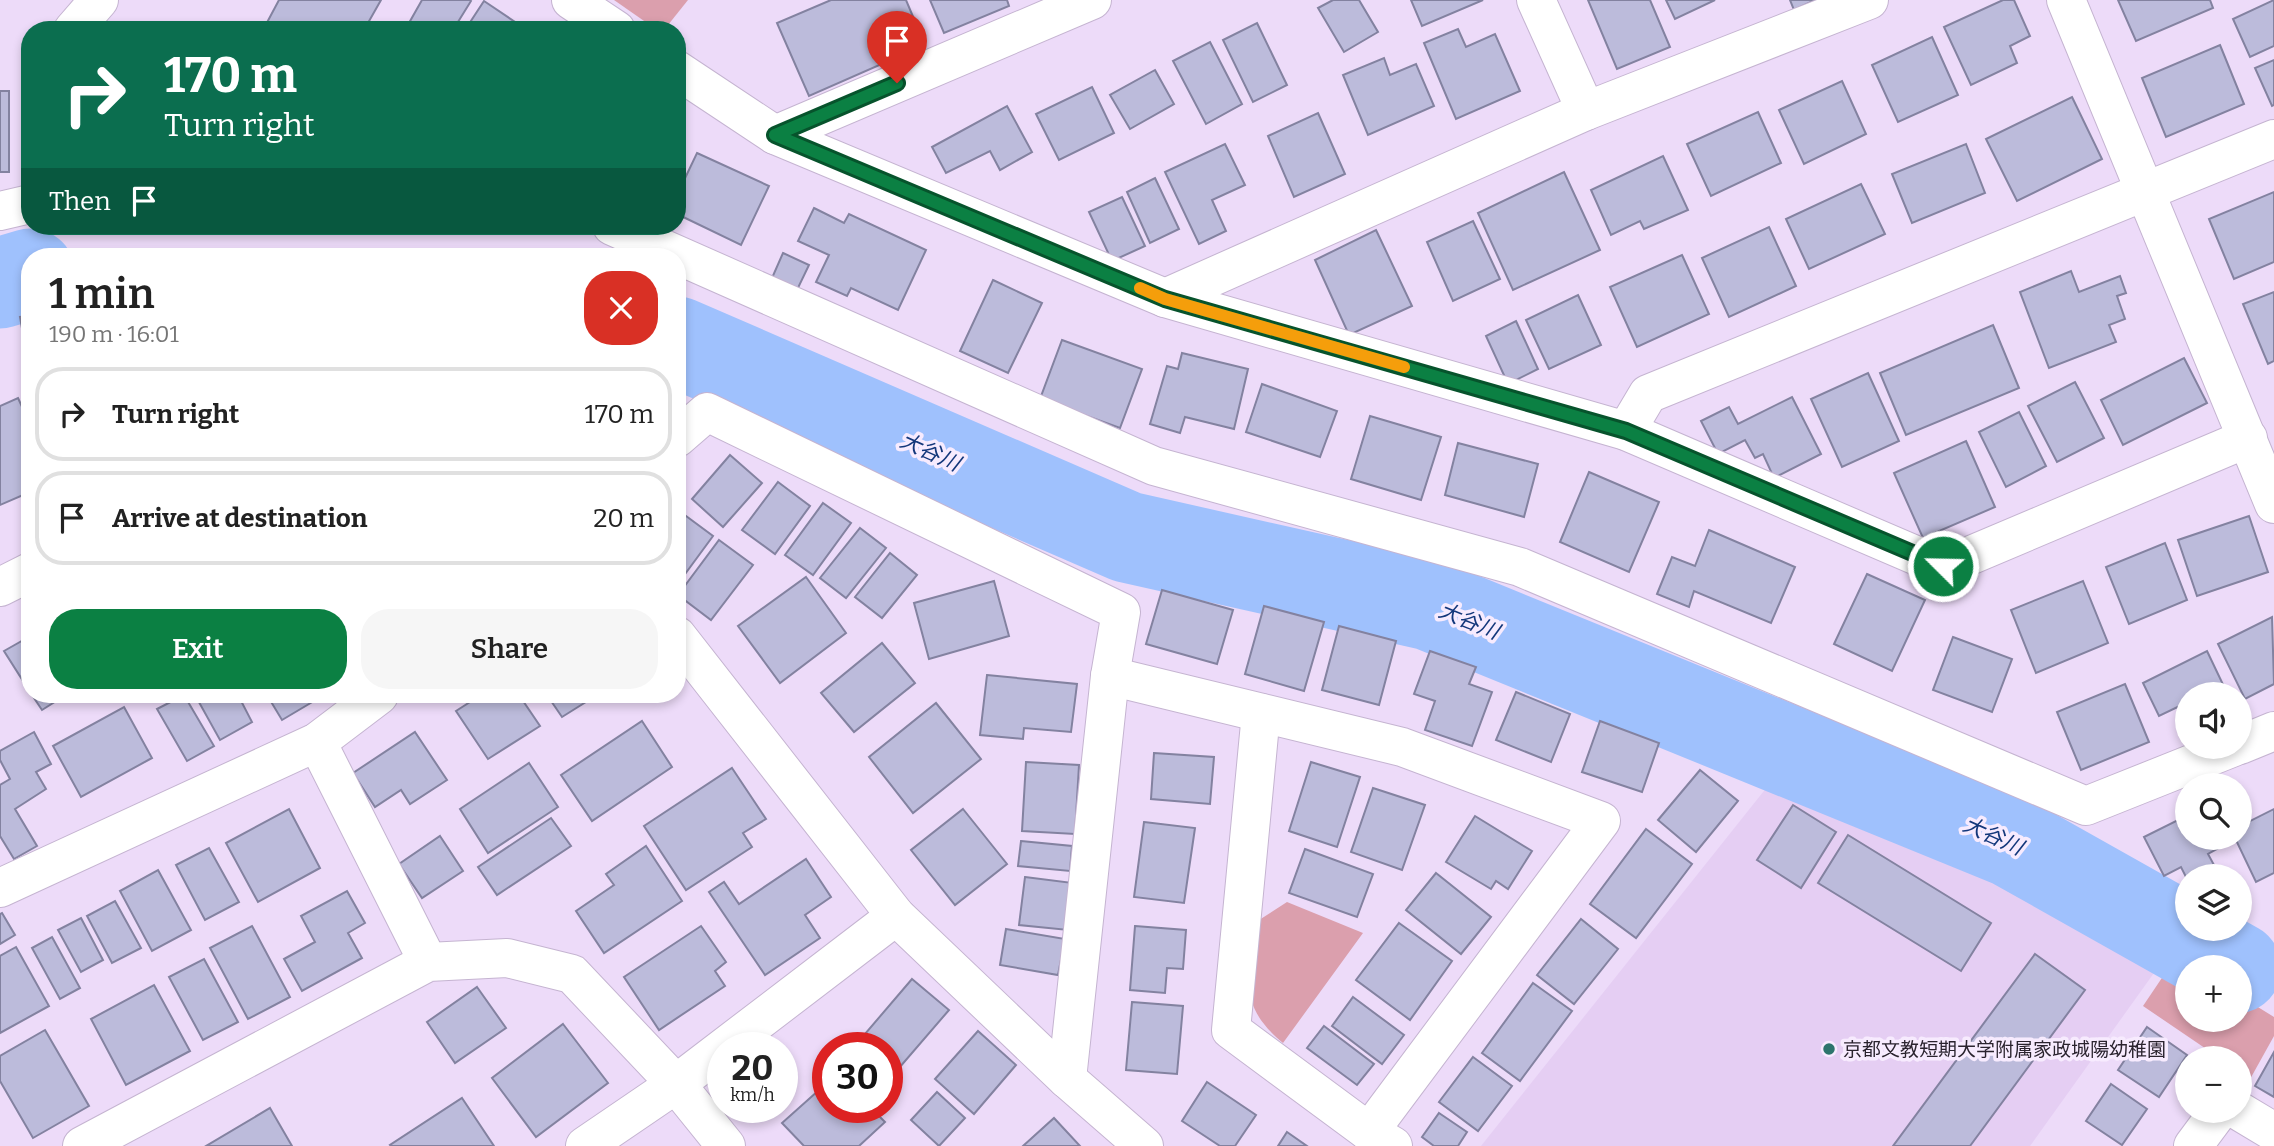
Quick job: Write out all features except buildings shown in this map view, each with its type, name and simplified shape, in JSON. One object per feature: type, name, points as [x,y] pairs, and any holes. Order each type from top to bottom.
[{"type":"street","points":[[82,21],[99,0]]},
{"type":"street","points":[[571,0],[602,21]]},
{"type":"street","points":[[775,135],[1091,0]]},
{"type":"street","points":[[1536,0],[1586,111]]},
{"type":"street","points":[[1165,299],[1586,111],[1869,0]]},
{"type":"street","points":[[2066,0],[2274,504]]},
{"type":"street","points":[[686,76],[775,135],[1165,299],[1626,431],[1943,566],[2248,438]]},
{"type":"street","points":[[1626,431],[1648,394],[2274,139]]},
{"type":"street","points":[[0,211],[21,206]]},
{"type":"street","points":[[632,235],[662,248]]},
{"type":"street","points":[[686,259],[1154,466],[1520,567],[2086,806],[2204,759]]},
{"type":"street","points":[[686,430],[707,412],[1121,612],[1110,676],[1067,1079]]},
{"type":"street","points":[[0,587],[21,576]]},
{"type":"street","points":[[686,648],[896,916],[1067,1079],[1144,1146]]},
{"type":"street","points":[[1110,676],[1402,747],[1601,821],[1381,1139],[1231,1030],[1261,713]]},
{"type":"street","points":[[0,888],[317,742],[368,703]]},
{"type":"street","points":[[2252,740],[2274,731]]},
{"type":"street","points":[[317,742],[428,962]]},
{"type":"street","points":[[585,1146],[676,1084],[896,916]]},
{"type":"street","points":[[82,1146],[428,962],[507,958],[572,974],[676,1084],[726,1146]]},
{"type":"street","points":[[2252,1119],[2274,1132]]},
{"type":"street","points":[[2193,1146],[2210,1123]]},
{"type":"shaded area","points":[[614,0],[688,0],[671,21],[644,21]]},
{"type":"shaded area","name":"京都文教短期大学附属家政城陽幼稚園","points":[[1779,772],[1990,857],[2169,952],[2030,1146],[1481,1146]]},
{"type":"shaded area","points":[[1287,902],[1363,933],[1283,1043],[1258,1015],[1252,1002],[1249,974],[1256,922]]},
{"type":"shaded area","points":[[2175,958],[2175,1028],[2143,1006]]},
{"type":"shaded area","points":[[2252,1003],[2274,1017],[2274,1036],[2252,1076],[2252,1046],[2202,1046],[2181,1032],[2252,1032]]},
{"type":"waterway","name":"大谷川","points":[[0,283],[21,277]]},
{"type":"waterway","name":"大谷川","points":[[686,346],[1127,537],[1430,605],[2012,842],[2213,955]]},
{"type":"slow traffic","points":[[1140,288],[1165,299],[1404,367]]},
{"type":"place","name":"京都文教短期大学附属家政城陽幼稚園","points":[[1829,1049]]},
{"type":"route","points":[[897,83],[775,135],[1165,299],[1626,431],[1943,566]]}]
